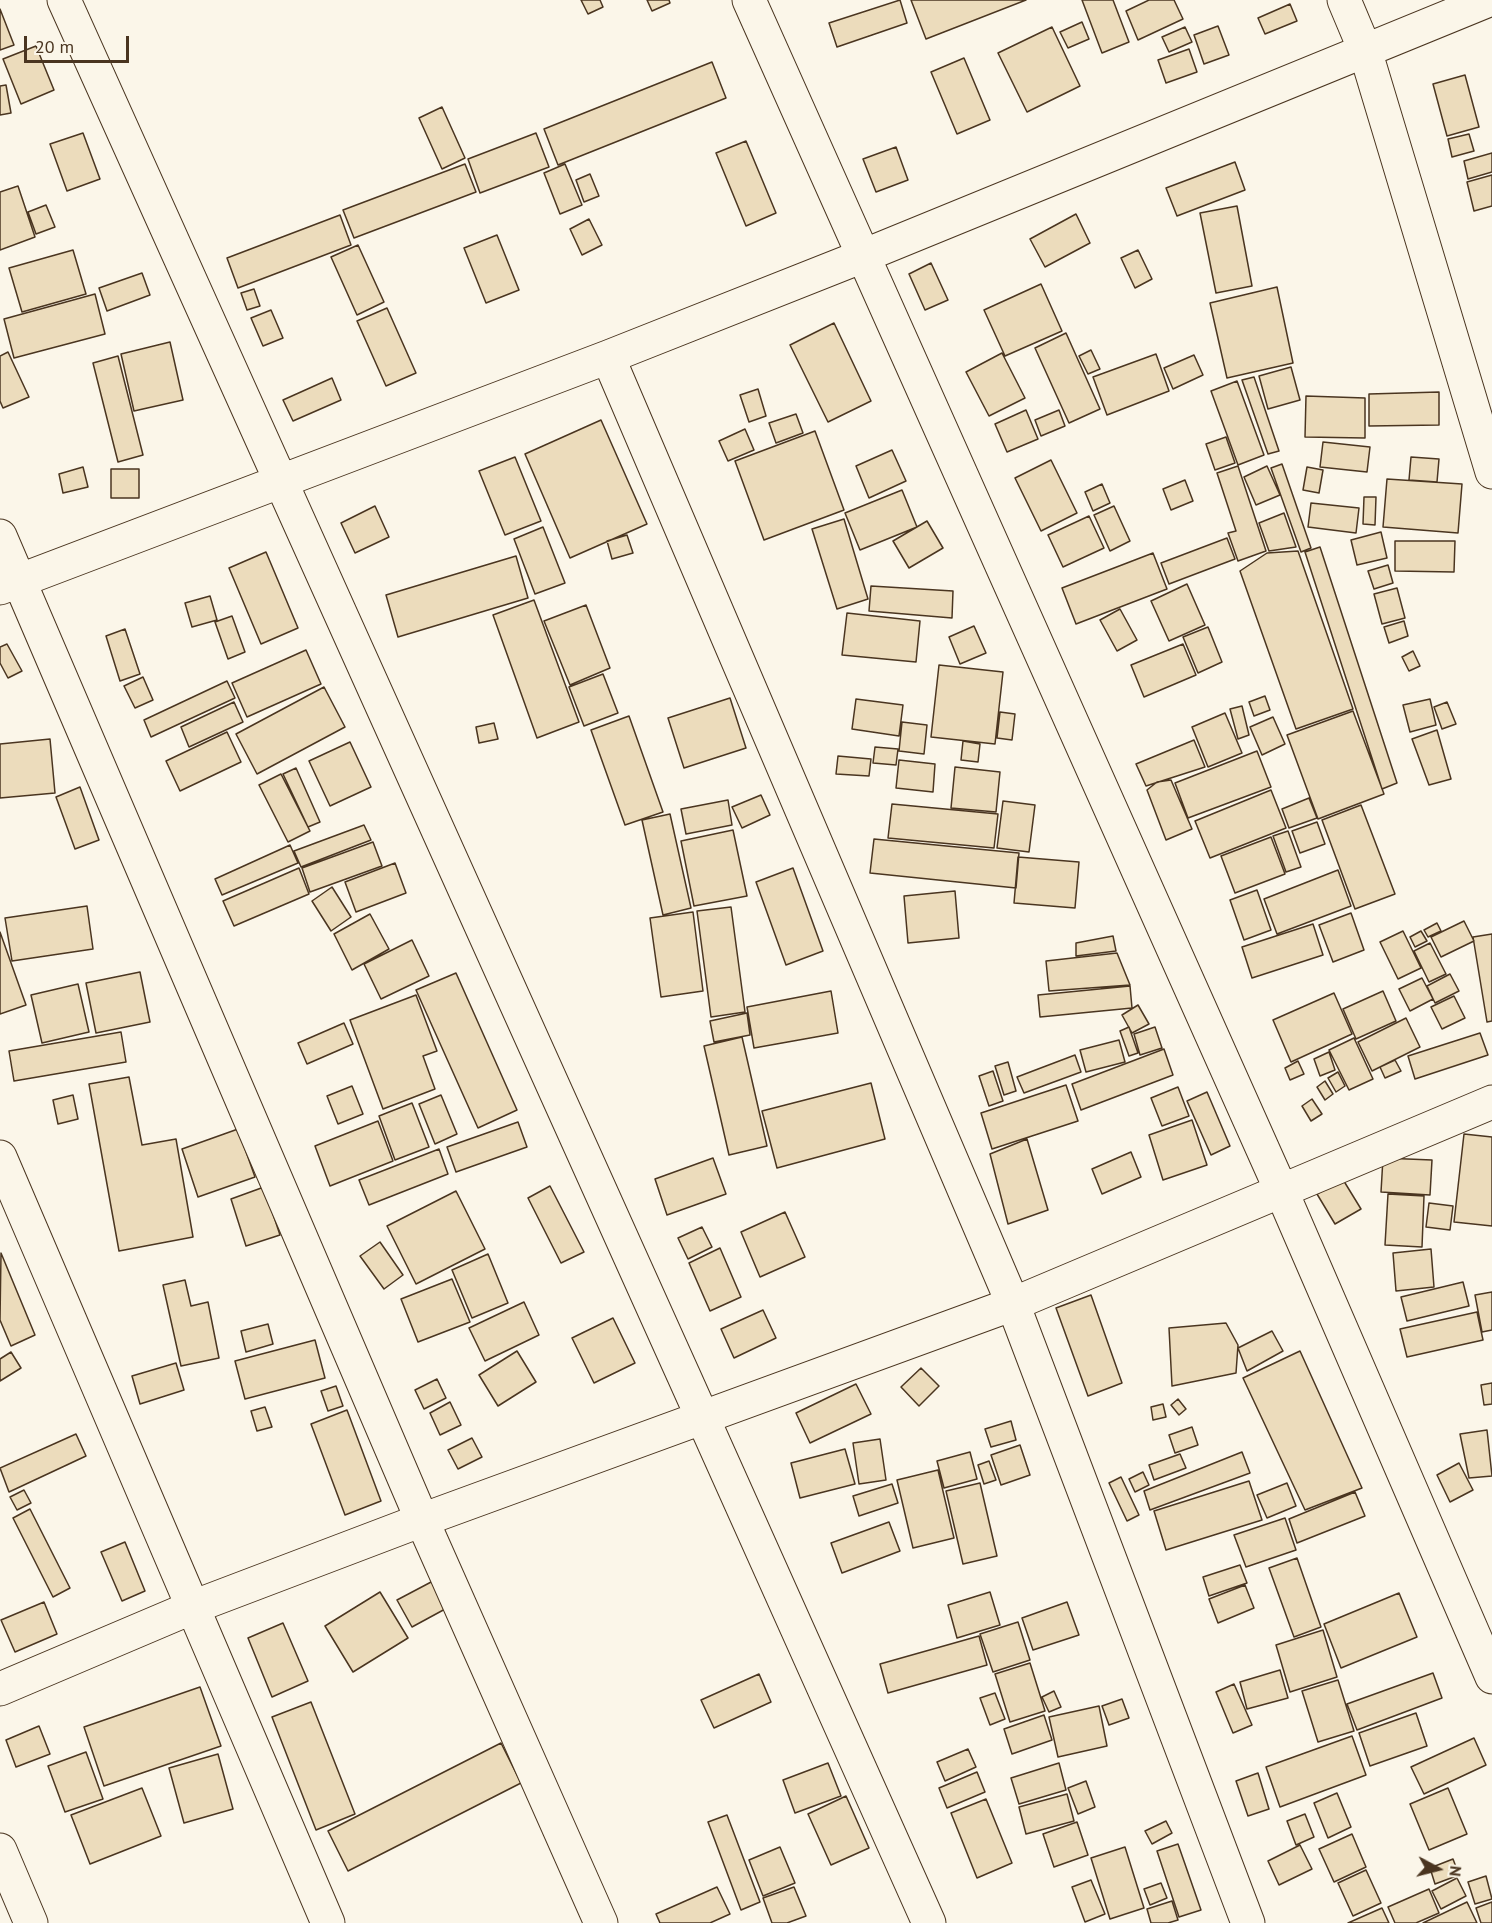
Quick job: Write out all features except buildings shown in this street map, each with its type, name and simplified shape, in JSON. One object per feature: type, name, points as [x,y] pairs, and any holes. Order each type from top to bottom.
[{"type":"street","points":[[64,0],[280,483],[704,1416],[929,1923]]},
{"type":"street","points":[[749,0],[1281,1190],[1492,1677]]},
{"type":"street","points":[[1344,0],[1365,50],[1492,472]]},
{"type":"street","points":[[9,584],[608,357],[863,256],[1489,0]]},
{"type":"street","points":[[608,357],[1013,1304],[1248,1923]]},
{"type":"street","points":[[0,536],[9,584],[601,1923]]},
{"type":"street","points":[[0,1689],[193,1607],[422,1520],[1013,1304],[1492,1102]]},
{"type":"street","points":[[0,1157],[328,1923]]},
{"type":"street","points":[[0,1850],[31,1923]]}]
